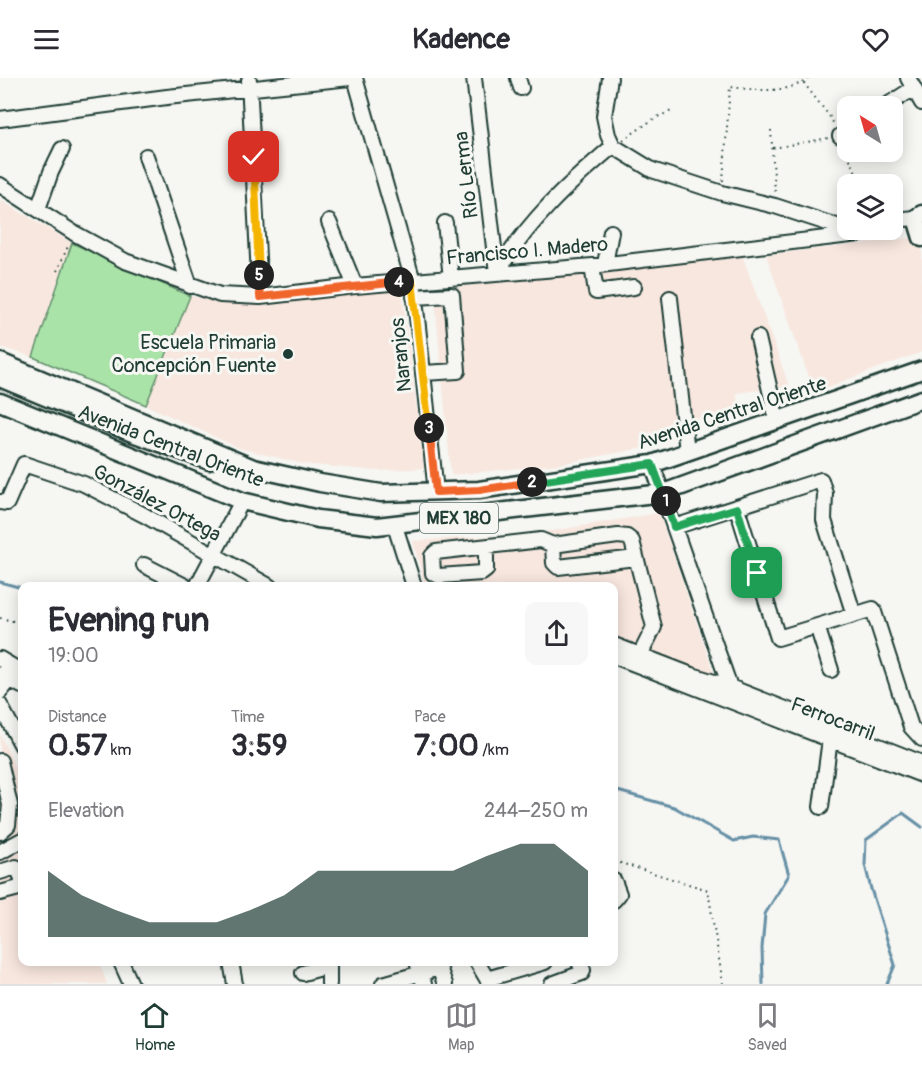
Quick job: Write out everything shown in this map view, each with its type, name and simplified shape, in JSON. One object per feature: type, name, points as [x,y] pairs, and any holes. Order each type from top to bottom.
[{"type":"main road","points":[[919,216],[922,238]]},
{"type":"main road","name":"Avenida Central Oriente","points":[[0,362],[253,468],[320,483],[381,493],[479,490],[652,464],[922,370]]},
{"type":"main road","points":[[0,378],[132,439],[268,506]]},
{"type":"main road","points":[[0,389],[132,439],[261,480],[334,497],[381,493]]},
{"type":"main road","name":"Avenida Central Oriente","points":[[0,402],[242,501],[318,519],[395,526],[663,493],[922,399]]},
{"type":"street","points":[[0,119],[249,82],[350,78]]},
{"type":"street","name":"Naranjos","points":[[355,78],[412,281],[436,492]]},
{"type":"street","name":"Río Lerma","points":[[474,78],[497,273]]},
{"type":"street","points":[[610,78],[604,116],[613,146],[652,170],[722,193],[837,225]]},
{"type":"street","points":[[249,82],[260,297]]},
{"type":"street","points":[[897,96],[911,83],[922,104]]},
{"type":"street","points":[[497,273],[527,229],[567,184],[613,146]]},
{"type":"street","points":[[38,209],[62,149]]},
{"type":"street","points":[[146,156],[190,286]]},
{"type":"street","name":"Francisco I. Madero","points":[[0,185],[74,233],[125,261],[220,295],[260,297],[355,286],[598,265],[837,235]]},
{"type":"street","points":[[903,218],[919,216]]},
{"type":"street","points":[[329,222],[355,286]]},
{"type":"street","points":[[444,223],[451,278]]},
{"type":"street","points":[[611,232],[598,265],[596,291],[634,287]]},
{"type":"street","points":[[414,297],[452,295],[458,370],[423,373]]},
{"type":"street","points":[[670,298],[687,452]]},
{"type":"street","points":[[758,338],[777,421]]},
{"type":"street","name":"González Ortega","points":[[0,502],[7,502],[24,464],[84,484],[144,515],[261,582]]},
{"type":"street","points":[[652,464],[729,693]]},
{"type":"street","points":[[674,527],[821,480],[825,494],[824,520],[855,615]]},
{"type":"street","points":[[199,582],[242,501]]},
{"type":"street","points":[[737,508],[778,638],[873,609],[911,728],[922,739]]},
{"type":"street","points":[[395,526],[413,582]]},
{"type":"street","points":[[486,546],[541,540],[553,546],[627,537],[632,541],[654,627],[640,655]]},
{"type":"street","points":[[553,546],[554,563],[558,567],[636,558]]},
{"type":"street","points":[[144,565],[177,582]]},
{"type":"street","points":[[817,626],[831,670]]},
{"type":"street","name":"Ferrocarril","points":[[618,647],[922,775]]},
{"type":"street","name":"Ferrocarril","points":[[618,658],[694,688],[729,693],[922,763]]},
{"type":"street","points":[[0,659],[14,676],[0,692]]},
{"type":"street","points":[[0,705],[18,739]]},
{"type":"street","points":[[821,807],[830,738]]},
{"type":"street","points":[[0,761],[8,825],[0,832]]},
{"type":"street","points":[[0,852],[18,842]]},
{"type":"street","points":[[0,872],[16,867],[18,869]]},
{"type":"street","points":[[0,893],[18,888]]},
{"type":"street","points":[[123,966],[131,984]]},
{"type":"street","points":[[232,966],[235,984]]},
{"type":"street","points":[[303,973],[323,966]]},
{"type":"street","points":[[329,966],[329,984]]},
{"type":"street","points":[[382,984],[407,981],[436,966]]},
{"type":"street","points":[[438,966],[445,984]]},
{"type":"street","points":[[479,966],[489,982],[534,966]]},
{"type":"street","points":[[552,984],[582,973],[581,966]]},
{"type":"path","points":[[722,193],[730,87],[761,90],[792,88],[809,78]]},
{"type":"path","points":[[613,146],[655,118],[674,110]]},
{"type":"path","points":[[771,130],[775,207]]},
{"type":"path","points":[[773,148],[837,135]]},
{"type":"path","points":[[57,271],[74,233]]},
{"type":"path","points":[[0,618],[18,622]]},
{"type":"path","points":[[618,862],[708,890],[723,984]]},
{"type":"shaded area","points":[[0,200],[72,243],[33,357],[0,347]]},
{"type":"shaded area","points":[[917,239],[922,245],[922,352],[814,392],[766,255]]},
{"type":"shaded area","points":[[740,249],[789,386],[736,393],[740,416],[716,420],[715,416],[673,423],[675,437],[647,441],[648,447],[559,464],[451,475],[434,289],[514,281]]},
{"type":"shaded area","name":"Escuela Primaria Concepción Fuente","points":[[402,291],[424,468],[379,471],[303,464],[239,448],[146,405],[190,296],[220,302]]},
{"type":"shaded area","points":[[659,513],[715,677],[618,641],[618,582],[424,582],[413,541],[539,533]]},
{"type":"shaded area","points":[[0,734],[18,774],[18,966],[100,966],[107,984],[0,984]]},
{"type":"green space","points":[[72,243],[190,296],[146,405],[33,357]]},
{"type":"waterway","points":[[0,582],[18,587]]},
{"type":"waterway","points":[[618,791],[674,807],[734,841],[753,837],[779,840],[789,875],[765,914],[762,948],[763,984]]},
{"type":"waterway","points":[[887,984],[895,965],[865,865],[866,840],[903,813],[922,827]]},
{"type":"place","name":"Escuela Primaria Concepción Fuente","points":[[288,354]]},
{"type":"route","points":[[254,157],[260,297],[412,281],[436,492],[479,490],[652,464],[674,527],[737,508],[757,573]]}]
